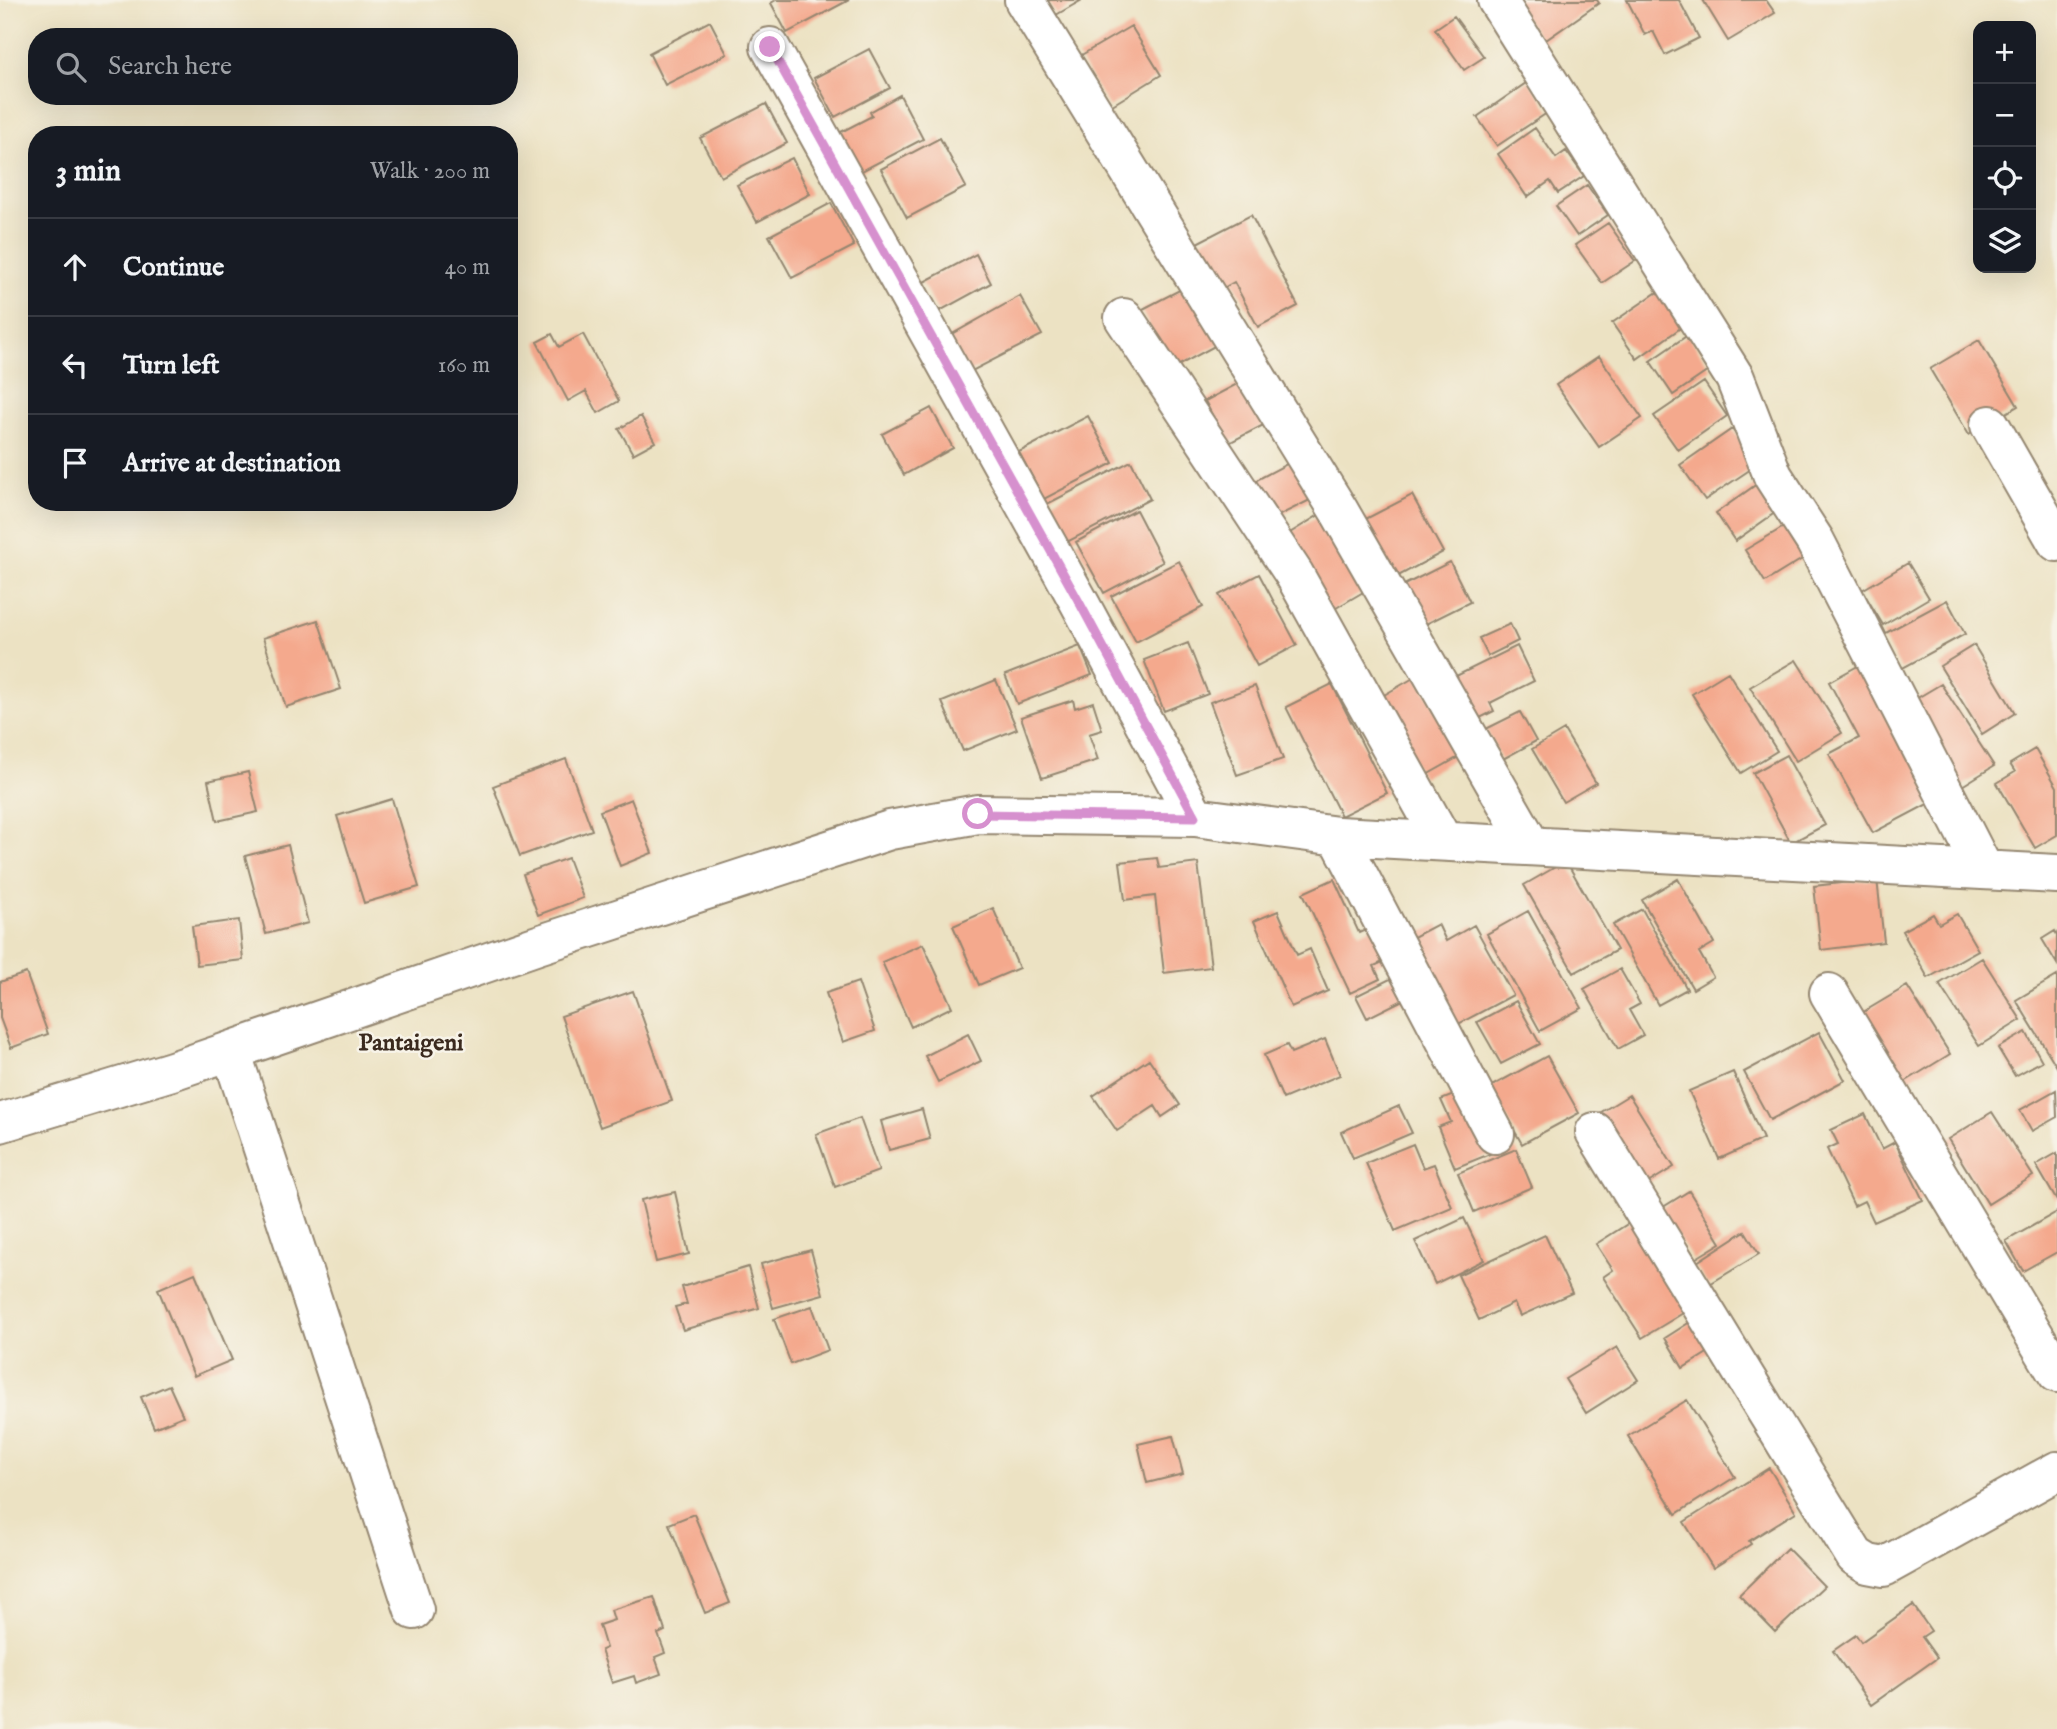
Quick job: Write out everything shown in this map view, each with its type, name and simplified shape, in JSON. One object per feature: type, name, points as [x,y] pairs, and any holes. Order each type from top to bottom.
[{"type":"street","points":[[1024,0],[1339,511],[1531,846]]},
{"type":"street","points":[[1497,0],[1735,378],[1773,476],[1815,541],[1983,870]]},
{"type":"street","points":[[770,47],[1078,600],[1195,817]]},
{"type":"street","points":[[1124,318],[1294,573],[1443,842]]},
{"type":"street","points":[[1990,425],[2057,542]]},
{"type":"street","points":[[0,1123],[172,1071],[538,945],[890,830],[978,814],[1195,817],[1338,836],[2057,874]]},
{"type":"street","points":[[1338,836],[1496,1134]]},
{"type":"street","points":[[1829,993],[2057,1373]]},
{"type":"street","points":[[231,1051],[414,1609]]},
{"type":"street","points":[[1595,1132],[1855,1556],[1868,1564],[1884,1567],[2057,1471]]},
{"type":"building","points":[[776,0],[849,0],[787,33],[771,3]]},
{"type":"building","points":[[1047,0],[1082,0],[1056,15]]},
{"type":"building","points":[[1512,0],[1597,0],[1599,3],[1543,42]]},
{"type":"building","points":[[1627,0],[1679,0],[1699,38],[1665,55],[1653,31],[1645,35]]},
{"type":"building","points":[[1703,0],[1766,0],[1775,13],[1728,41]]},
{"type":"building","points":[[1454,16],[1484,57],[1464,70],[1435,29]]},
{"type":"building","points":[[710,21],[727,54],[665,85],[649,53]]},
{"type":"building","points":[[1131,26],[1161,75],[1109,107],[1078,57]]},
{"type":"building","points":[[869,49],[890,88],[835,117],[814,78]]},
{"type":"building","points":[[1529,81],[1550,111],[1497,146],[1477,117]]},
{"type":"building","points":[[900,95],[923,139],[860,172],[839,133],[872,116],[870,112]]},
{"type":"building","points":[[766,104],[787,143],[721,177],[700,138]]},
{"type":"building","points":[[1535,128],[1556,158],[1566,151],[1584,176],[1558,193],[1550,181],[1527,197],[1498,154]]},
{"type":"building","points":[[940,138],[966,187],[907,218],[881,169]]},
{"type":"building","points":[[792,158],[810,194],[757,222],[737,185]]},
{"type":"building","points":[[1587,185],[1608,215],[1577,236],[1556,206]]},
{"type":"building","points":[[831,203],[854,246],[792,278],[769,236]]},
{"type":"building","points":[[1251,215],[1298,306],[1258,327],[1234,282],[1218,291],[1193,245]]},
{"type":"building","points":[[1608,223],[1635,261],[1602,283],[1575,245]]},
{"type":"building","points":[[976,254],[991,283],[938,312],[922,283]]},
{"type":"building","points":[[1193,283],[1224,341],[1172,369],[1141,310]]},
{"type":"building","points":[[1662,289],[1686,324],[1637,359],[1612,323]]},
{"type":"building","points":[[1020,296],[1042,335],[968,373],[949,336]]},
{"type":"building","points":[[552,334],[559,347],[583,334],[619,401],[598,413],[586,391],[568,401],[537,342]]},
{"type":"building","points":[[1688,335],[1711,369],[1673,395],[1650,361]]},
{"type":"building","points":[[1979,340],[2018,406],[1969,435],[1930,369]]},
{"type":"building","points":[[1599,356],[1642,418],[1599,447],[1556,385]]},
{"type":"building","points":[[1252,376],[1275,419],[1227,444],[1205,401]]},
{"type":"building","points":[[1704,382],[1727,416],[1678,450],[1654,416]]},
{"type":"building","points":[[931,408],[953,448],[904,475],[882,434]]},
{"type":"building","points":[[641,416],[655,442],[633,454],[619,429]]},
{"type":"building","points":[[1088,416],[1113,463],[1044,499],[1019,452]]},
{"type":"building","points":[[1732,429],[1757,465],[1705,500],[1680,465]]},
{"type":"building","points":[[1298,458],[1318,496],[1270,520],[1251,483]]},
{"type":"building","points":[[1131,461],[1150,499],[1067,542],[1047,504]]},
{"type":"building","points":[[1757,484],[1776,512],[1735,541],[1716,513]]},
{"type":"building","points":[[1412,495],[1443,552],[1391,580],[1360,522]]},
{"type":"building","points":[[1136,510],[1163,562],[1104,593],[1076,542]]},
{"type":"building","points":[[1324,512],[1370,588],[1331,611],[1285,536]]},
{"type":"building","points":[[1787,525],[1807,556],[1765,582],[1745,550]]},
{"type":"building","points":[[1179,561],[1203,607],[1136,642],[1111,596]]},
{"type":"building","points":[[1450,562],[1470,602],[1422,626],[1402,586]]},
{"type":"building","points":[[1908,563],[1929,598],[1883,625],[1862,590]]},
{"type":"building","points":[[1259,574],[1297,645],[1257,666],[1219,595]]},
{"type":"building","points":[[1947,600],[1965,634],[1901,669],[1882,635]]},
{"type":"building","points":[[318,620],[341,689],[286,707],[263,638]]},
{"type":"building","points":[[1510,624],[1518,641],[1488,656],[1479,638]]},
{"type":"building","points":[[1188,643],[1208,694],[1164,711],[1144,660]]},
{"type":"building","points":[[1974,645],[2015,713],[1982,734],[1940,666]]},
{"type":"building","points":[[1080,646],[1092,675],[1017,704],[1005,675]]},
{"type":"building","points":[[1517,646],[1534,681],[1490,703],[1494,711],[1472,722],[1450,679]]},
{"type":"building","points":[[1796,660],[1842,733],[1796,761],[1750,687]]},
{"type":"building","points":[[1865,662],[1939,798],[1873,833],[1829,754],[1859,738],[1829,682]]},
{"type":"building","points":[[1728,672],[1777,751],[1741,773],[1692,694]]},
{"type":"building","points":[[1417,676],[1462,755],[1423,777],[1377,699]]},
{"type":"building","points":[[996,680],[1017,729],[963,751],[942,702]]},
{"type":"building","points":[[1332,684],[1387,793],[1341,816],[1286,707]]},
{"type":"building","points":[[1941,684],[1994,766],[1962,786],[1909,703]]},
{"type":"building","points":[[1255,686],[1283,759],[1237,775],[1210,702]]},
{"type":"building","points":[[1073,700],[1075,708],[1093,702],[1102,730],[1089,734],[1098,760],[1042,778],[1021,717]]},
{"type":"building","points":[[1520,712],[1536,741],[1501,760],[1486,729]]},
{"type":"building","points":[[1564,730],[1596,783],[1563,802],[1532,749]]},
{"type":"building","points":[[2035,749],[2057,787],[2057,835],[2035,848],[1997,783],[2015,772],[2010,764]]},
{"type":"building","points":[[1786,755],[1825,825],[1791,843],[1753,773]]},
{"type":"building","points":[[566,759],[592,830],[520,856],[493,786]]},
{"type":"building","points":[[248,772],[258,812],[217,821],[208,781]]},
{"type":"building","points":[[392,799],[419,887],[364,903],[337,816]]},
{"type":"building","points":[[631,799],[652,853],[620,866],[600,811]]},
{"type":"building","points":[[288,845],[308,923],[266,934],[245,856]]},
{"type":"building","points":[[568,858],[583,898],[538,915],[523,874]]},
{"type":"building","points":[[1157,858],[1159,868],[1198,863],[1211,967],[1164,973],[1155,896],[1125,900],[1120,862]]},
{"type":"building","points":[[1566,861],[1617,950],[1574,973],[1524,885]]},
{"type":"building","points":[[1334,879],[1359,933],[1379,924],[1394,957],[1374,966],[1380,979],[1350,993],[1303,893]]},
{"type":"building","points":[[1678,879],[1714,943],[1699,952],[1713,977],[1693,989],[1642,900]]},
{"type":"building","points":[[1877,879],[1884,942],[1821,950],[1814,886]]},
{"type":"building","points":[[993,908],[1019,968],[979,985],[953,926]]},
{"type":"building","points":[[1642,909],[1687,989],[1658,1005],[1613,925]]},
{"type":"building","points":[[1278,911],[1297,955],[1310,949],[1328,991],[1291,1007],[1254,921]]},
{"type":"building","points":[[1528,911],[1582,1008],[1540,1031],[1487,934]]},
{"type":"building","points":[[1933,914],[1939,924],[1957,914],[1978,950],[1928,978],[1902,931]]},
{"type":"building","points":[[239,920],[243,960],[197,965],[192,926]]},
{"type":"building","points":[[1438,924],[1446,941],[1474,925],[1513,995],[1451,1028],[1404,942]]},
{"type":"building","points":[[2055,931],[2057,935],[2057,964],[2042,939]]},
{"type":"building","points":[[923,944],[952,1007],[911,1027],[882,962]]},
{"type":"building","points":[[1982,958],[2021,1020],[1979,1046],[1939,984]]},
{"type":"building","points":[[1620,969],[1640,1004],[1629,1010],[1643,1035],[1618,1049],[1584,989]]},
{"type":"building","points":[[26,973],[48,1034],[11,1048],[0,1018],[0,982]]},
{"type":"building","points":[[1398,975],[1409,997],[1367,1018],[1356,996]]},
{"type":"building","points":[[2057,976],[2057,1067],[2016,1000]]},
{"type":"building","points":[[858,982],[875,1031],[843,1042],[826,993]]},
{"type":"building","points":[[1907,986],[1950,1054],[1903,1083],[1860,1014]]},
{"type":"building","points":[[633,991],[672,1101],[600,1127],[561,1016]]},
{"type":"building","points":[[1516,1001],[1540,1044],[1501,1064],[1477,1022]]},
{"type":"building","points":[[1819,1032],[1845,1080],[1770,1120],[1744,1072]]},
{"type":"building","points":[[2026,1032],[2042,1061],[2015,1076],[1998,1048]]},
{"type":"building","points":[[968,1034],[981,1061],[938,1082],[925,1056]]},
{"type":"building","points":[[1325,1039],[1340,1075],[1283,1099],[1264,1055],[1287,1045],[1291,1053]]},
{"type":"building","points":[[1547,1056],[1579,1113],[1522,1144],[1490,1087]]},
{"type":"building","points":[[1149,1059],[1180,1105],[1162,1117],[1155,1106],[1117,1131],[1093,1096]]},
{"type":"building","points":[[1733,1072],[1763,1139],[1719,1159],[1689,1091]]},
{"type":"building","points":[[1469,1089],[1495,1152],[1455,1168],[1438,1127],[1451,1122],[1441,1100]]},
{"type":"building","points":[[2056,1090],[2057,1117],[2032,1131],[2020,1110]]},
{"type":"building","points":[[1629,1095],[1674,1167],[1643,1186],[1598,1114]]},
{"type":"building","points":[[1399,1106],[1412,1133],[1353,1158],[1341,1132]]},
{"type":"building","points":[[922,1109],[930,1139],[889,1150],[881,1121]]},
{"type":"building","points":[[1992,1112],[2033,1176],[1988,1204],[1948,1139]]},
{"type":"building","points":[[1865,1114],[1882,1149],[1895,1142],[1923,1200],[1874,1222],[1864,1201],[1854,1206],[1827,1149],[1838,1144],[1831,1130]]},
{"type":"building","points":[[860,1118],[879,1171],[835,1187],[816,1134]]},
{"type":"building","points":[[1413,1144],[1423,1168],[1434,1164],[1452,1207],[1395,1231],[1366,1163]]},
{"type":"building","points":[[1516,1149],[1532,1187],[1474,1212],[1458,1173]]},
{"type":"building","points":[[2057,1153],[2057,1201],[2036,1165]]},
{"type":"building","points":[[1689,1191],[1721,1243],[1693,1260],[1660,1209]]},
{"type":"building","points":[[675,1192],[689,1254],[656,1262],[641,1200]]},
{"type":"building","points":[[2057,1212],[2057,1252],[2023,1271],[2006,1241]]},
{"type":"building","points":[[1464,1218],[1484,1260],[1435,1284],[1415,1241]]},
{"type":"building","points":[[1637,1218],[1693,1307],[1642,1338],[1603,1277],[1613,1270],[1596,1244]]},
{"type":"building","points":[[1745,1231],[1759,1254],[1708,1285],[1694,1264]]},
{"type":"building","points":[[1545,1235],[1572,1293],[1520,1316],[1514,1303],[1479,1320],[1458,1275]]},
{"type":"building","points":[[811,1250],[823,1294],[773,1308],[761,1264]]},
{"type":"building","points":[[748,1267],[759,1308],[683,1330],[675,1307],[687,1304],[682,1287]]},
{"type":"building","points":[[195,1273],[232,1360],[194,1376],[158,1289]]},
{"type":"building","points":[[812,1306],[828,1350],[791,1364],[774,1319]]},
{"type":"building","points":[[1698,1317],[1717,1347],[1683,1368],[1665,1338]]},
{"type":"building","points":[[1617,1347],[1638,1380],[1586,1413],[1565,1379]]},
{"type":"building","points":[[169,1385],[183,1416],[154,1428],[141,1397]]},
{"type":"building","points":[[1687,1400],[1735,1477],[1676,1514],[1628,1436]]},
{"type":"building","points":[[1173,1436],[1183,1474],[1147,1483],[1138,1444]]},
{"type":"building","points":[[1769,1468],[1796,1512],[1749,1541],[1751,1544],[1713,1568],[1684,1522]]},
{"type":"building","points":[[694,1514],[730,1603],[705,1613],[669,1524]]},
{"type":"building","points":[[1787,1548],[1824,1586],[1775,1632],[1739,1595]]},
{"type":"building","points":[[654,1597],[665,1631],[658,1634],[665,1653],[655,1657],[661,1674],[636,1683],[634,1676],[612,1683],[601,1650],[606,1648],[599,1625],[614,1620],[611,1610]]},
{"type":"building","points":[[1913,1605],[1931,1631],[1922,1637],[1937,1658],[1871,1705],[1833,1651],[1856,1635],[1861,1642]]},
{"type":"district","name":"Pantaigeni","points":[[411,1042]]},
{"type":"route","points":[[770,47],[1078,600],[1195,817],[978,814]]}]
